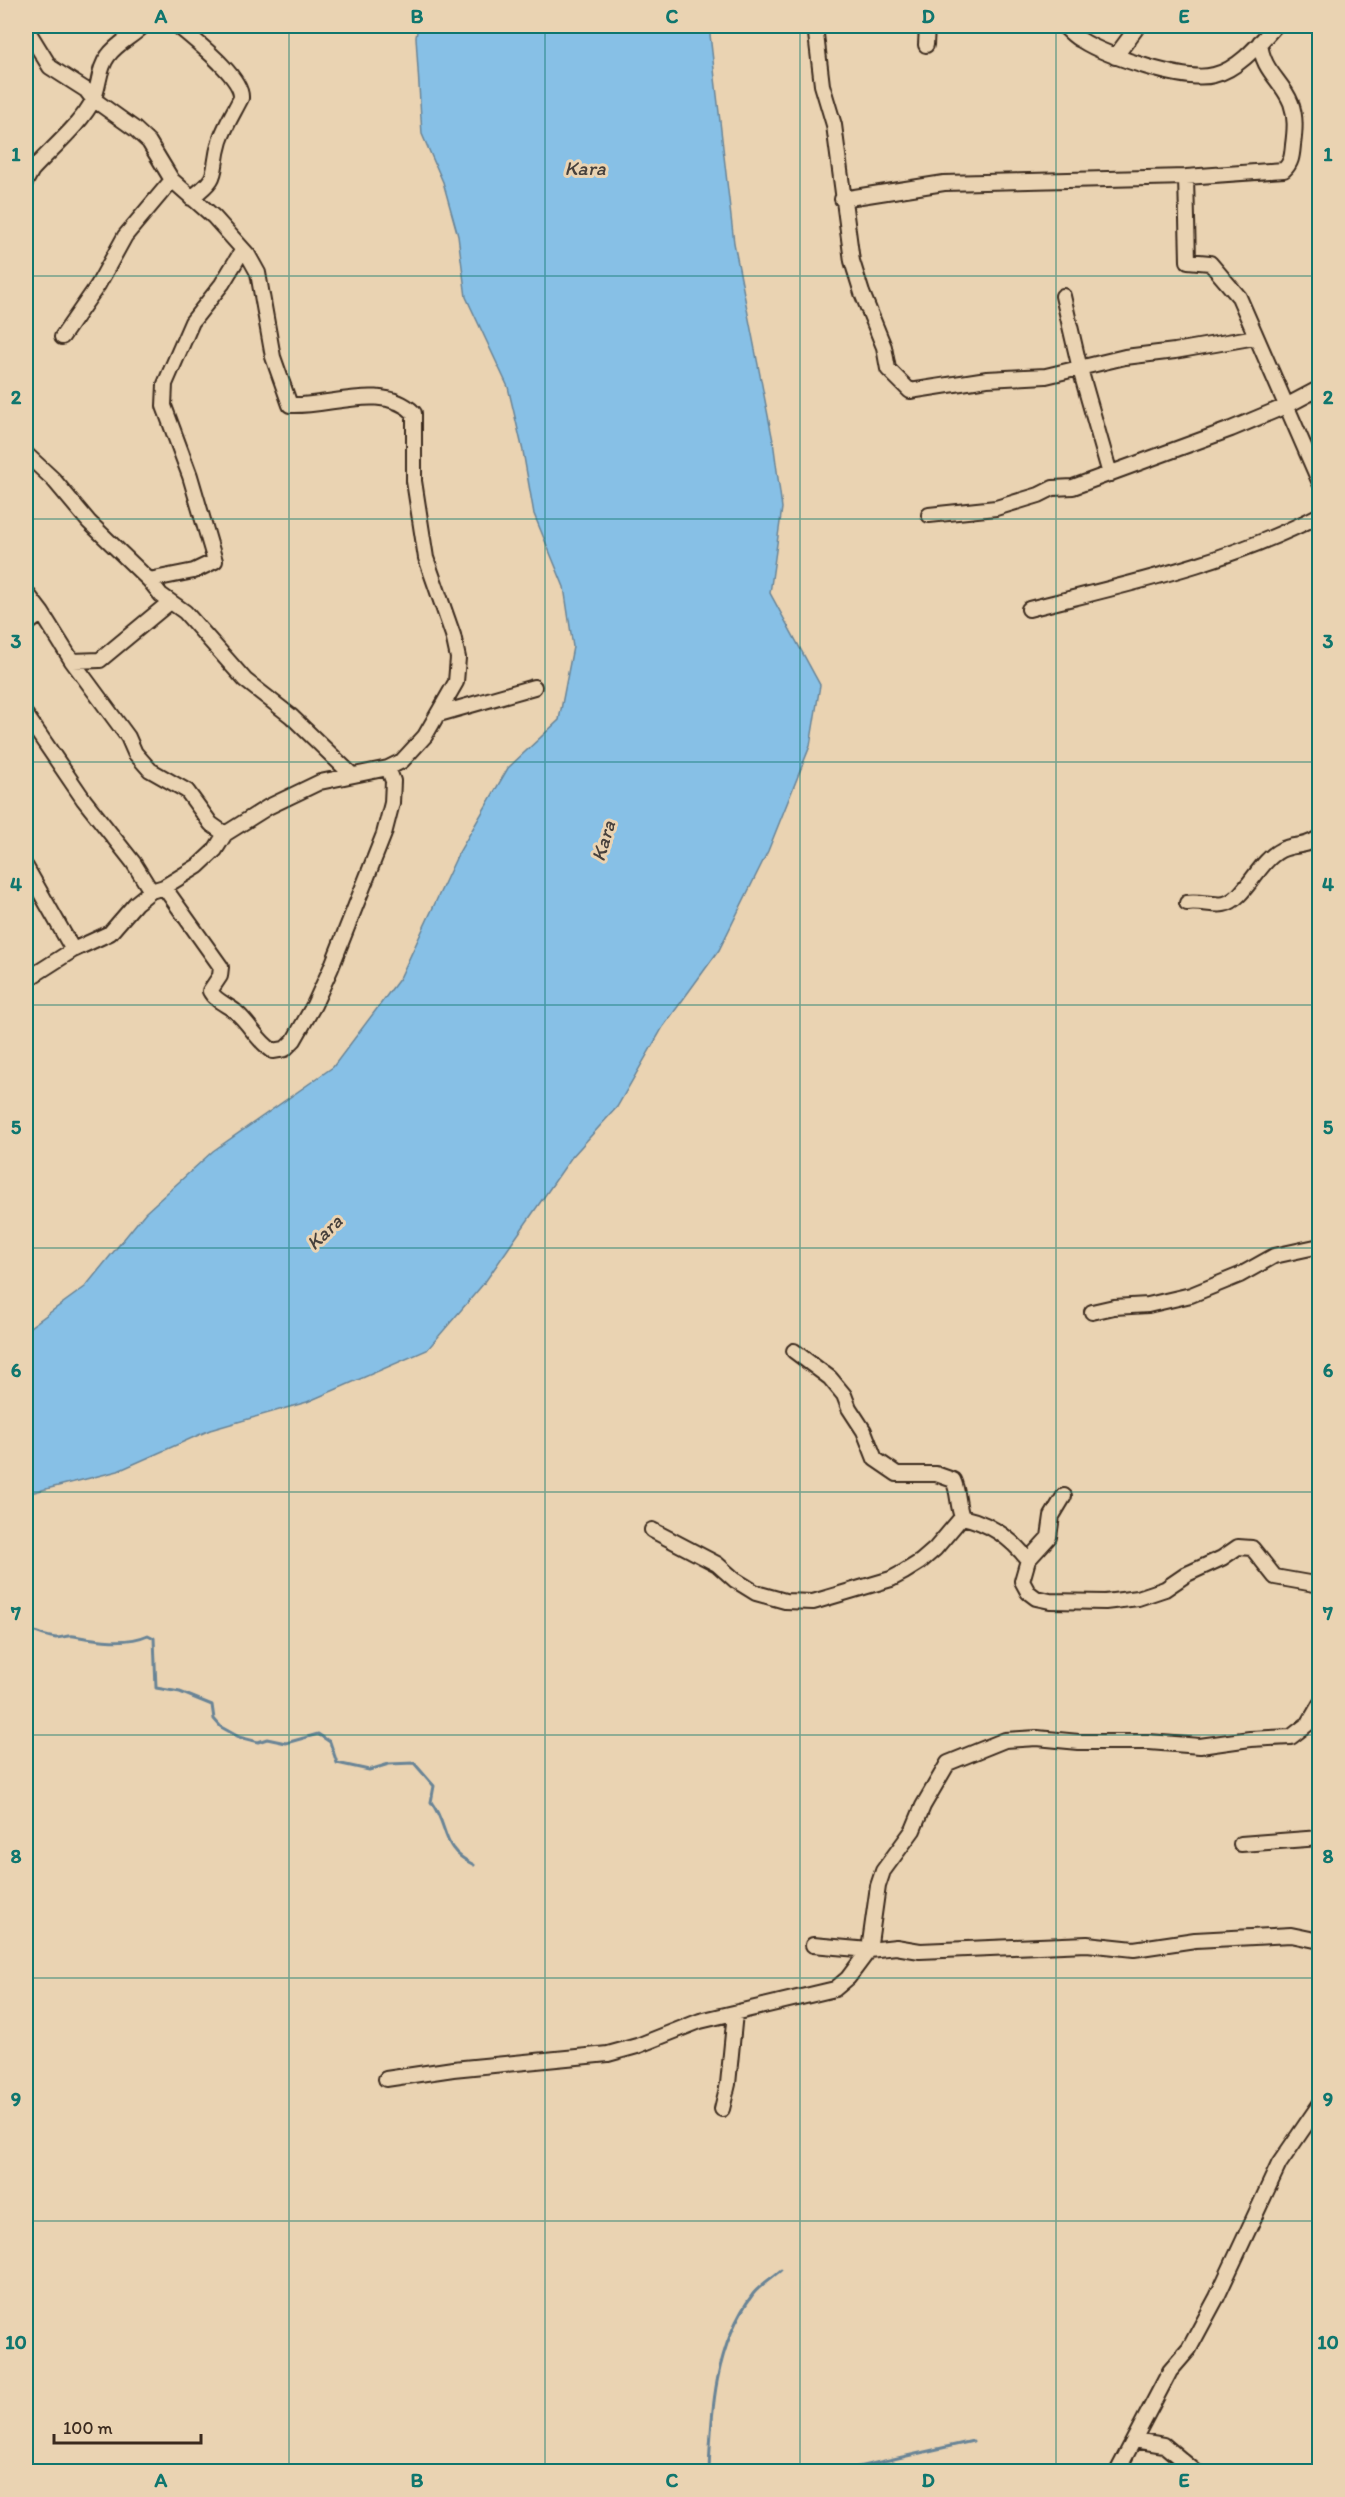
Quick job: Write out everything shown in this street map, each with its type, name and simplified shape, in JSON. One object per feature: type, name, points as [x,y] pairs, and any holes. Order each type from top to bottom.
[{"type":"street","points":[[26,181],[32,170],[81,116],[93,99],[105,59],[114,48],[143,26]]},
{"type":"street","points":[[178,26],[224,68],[239,84],[242,91],[241,98],[220,141],[213,178],[192,198]]},
{"type":"street","points":[[815,26],[822,85],[834,125],[852,261],[862,293],[884,346],[888,369],[910,391],[987,379],[1046,376],[1125,357],[1256,337]]},
{"type":"street","points":[[926,45],[927,26]]},
{"type":"street","points":[[1063,26],[1080,40],[1115,57],[1175,74],[1213,76],[1239,62],[1275,26]]},
{"type":"street","points":[[1115,57],[1138,26]]},
{"type":"street","points":[[26,28],[50,67],[75,82],[93,99],[135,129],[148,142],[172,180],[214,217],[242,251],[248,255],[258,273],[273,357],[290,405],[306,406],[379,396],[398,400],[414,413],[414,482],[426,558],[453,635],[458,658],[456,682],[439,714],[411,753],[402,761],[388,768],[320,782],[268,807],[225,834],[215,850],[198,866],[136,903],[110,933],[73,950],[26,980]]},
{"type":"street","points":[[843,199],[944,183],[1186,177],[1284,170],[1291,163],[1296,118],[1291,101],[1265,65],[1260,42]]},
{"type":"street","points":[[1186,177],[1188,261],[1210,263],[1239,297],[1320,483]]},
{"type":"street","points":[[62,337],[98,285],[125,236],[172,180]]},
{"type":"street","points":[[149,580],[194,571],[215,561],[190,476],[164,406],[165,384],[192,322],[222,284],[242,251]]},
{"type":"street","points":[[1063,296],[1080,369],[1110,474]]},
{"type":"street","points":[[929,515],[996,508],[1053,488],[1073,487],[1286,406],[1320,388]]},
{"type":"street","points":[[26,454],[161,595],[185,612],[245,680],[291,716],[351,774]]},
{"type":"street","points":[[1029,609],[1182,570],[1266,541],[1320,515]]},
{"type":"street","points":[[26,592],[72,661],[128,737],[135,753],[150,770],[187,791],[211,824],[225,834]]},
{"type":"street","points":[[72,661],[100,660],[170,602]]},
{"type":"street","points":[[26,625],[42,613]]},
{"type":"street","points":[[439,714],[534,687]]},
{"type":"street","points":[[26,715],[84,800],[221,967],[220,976],[210,991],[213,997],[235,1011],[248,1023],[261,1044],[273,1052],[285,1049],[294,1040],[318,996],[384,834],[392,803],[393,781],[388,768]]},
{"type":"street","points":[[1187,903],[1197,901],[1224,904],[1241,894],[1265,861],[1282,849],[1309,844],[1320,837]]},
{"type":"street","points":[[26,867],[73,950]]},
{"type":"street","points":[[1092,1312],[1114,1307],[1148,1305],[1191,1295],[1240,1275],[1274,1256],[1320,1246]]},
{"type":"street","points":[[794,1351],[830,1378],[844,1395],[849,1408],[864,1431],[875,1459],[897,1474],[936,1474],[953,1480],[958,1491],[957,1506],[962,1516],[998,1530],[1017,1545],[1028,1560]]},
{"type":"street","points":[[1064,1496],[1052,1516],[1049,1537],[1028,1560],[1022,1581],[1028,1592],[1036,1598],[1050,1601],[1105,1602],[1138,1598],[1165,1589],[1186,1574],[1222,1558],[1238,1547],[1252,1548],[1275,1577],[1320,1586]]},
{"type":"street","points":[[652,1530],[717,1564],[735,1581],[756,1593],[785,1601],[813,1602],[882,1582],[904,1572],[935,1549],[962,1516]]},
{"type":"street","points":[[386,2079],[453,2069],[608,2054],[637,2046],[700,2021],[835,1989],[848,1978],[869,1950],[878,1886],[883,1871],[914,1830],[923,1806],[948,1763],[1005,1740],[1037,1738],[1079,1742],[1149,1742],[1200,1746],[1250,1739],[1291,1737],[1308,1723],[1320,1704]]},
{"type":"street","points":[[1241,1844],[1320,1838]]},
{"type":"street","points":[[813,1945],[869,1950],[896,1947],[920,1951],[1087,1944],[1134,1949],[1195,1940],[1291,1935],[1320,1941]]},
{"type":"street","points":[[722,2109],[728,2084],[735,2013]]},
{"type":"street","points":[[1118,2472],[1170,2371],[1189,2349],[1217,2296],[1280,2164],[1320,2104]]},
{"type":"street","points":[[1134,2440],[1164,2445],[1197,2472]]},
{"type":"water","name":"Kara","points":[[418,26],[709,26],[734,243],[773,441],[782,508],[770,593],[820,685],[810,746],[768,851],[719,950],[663,1027],[617,1107],[571,1158],[485,1282],[427,1350],[307,1402],[210,1430],[118,1471],[26,1494],[26,1330],[85,1287],[145,1213],[213,1151],[333,1067],[400,978],[458,854],[508,768],[559,720],[573,647],[564,587],[534,514],[523,451],[508,387],[466,297],[458,236],[443,182],[422,134],[416,37]]},
{"type":"waterway","points":[[26,1623],[29,1629],[56,1638],[72,1636],[121,1641],[148,1635],[154,1638],[156,1688],[180,1692],[212,1705],[214,1719],[221,1727],[239,1737],[258,1742],[267,1739],[286,1743],[318,1734],[330,1742],[337,1763],[369,1770],[389,1764],[414,1763],[434,1786],[431,1802],[450,1844],[455,1852],[474,1865]]},
{"type":"waterway","points":[[709,2472],[714,2402],[723,2356],[730,2335],[753,2294],[781,2270]]},
{"type":"waterway","points":[[836,2472],[973,2441]]}]
